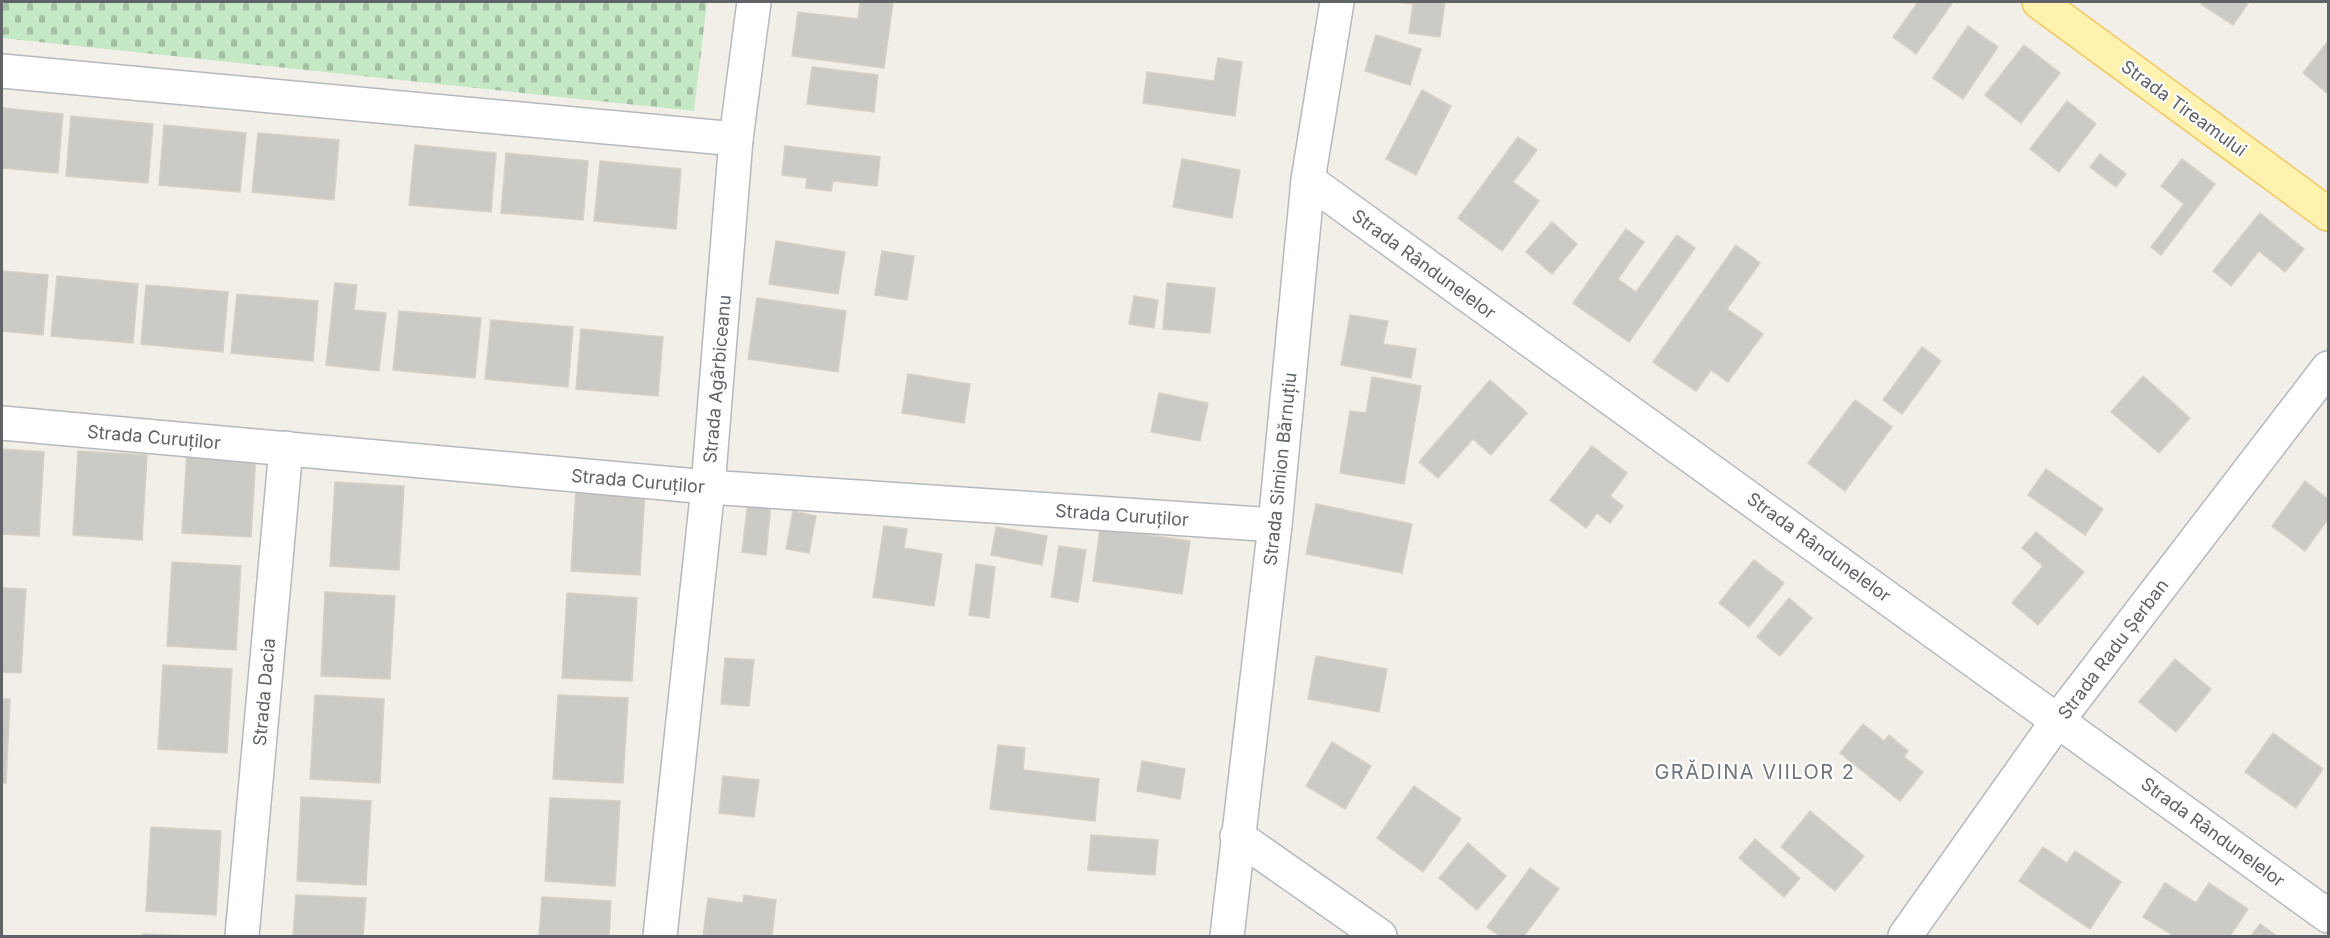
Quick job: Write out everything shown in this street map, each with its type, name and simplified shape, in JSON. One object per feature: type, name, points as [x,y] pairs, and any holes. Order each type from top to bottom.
[{"type":"main road","name":"Strada Tireamului","points":[[2039,2],[2328,214]]},
{"type":"street","name":"Strada Agârbiceanu","points":[[660,936],[708,487],[736,139],[754,2]]},
{"type":"street","name":"Strada Simion Bărnuțiu","points":[[1227,936],[1275,525],[1308,180],[1337,2]]},
{"type":"street","points":[[2,71],[736,139]]},
{"type":"street","name":"Strada Rândunelelor","points":[[1308,180],[2328,916]]},
{"type":"street","name":"Strada Radu Șerban","points":[[1905,936],[2058,720],[2328,368]]},
{"type":"street","name":"Strada Curuților","points":[[2,423],[708,487],[1275,525]]},
{"type":"street","name":"Strada Dacia","points":[[242,936],[286,448]]},
{"type":"street","points":[[1237,836],[1380,936]]},
{"type":"green space","points":[[2,2],[707,2],[694,111],[2,38]]},
{"type":"building","points":[[860,2],[893,2],[884,68],[792,56],[798,12],[858,19]]},
{"type":"building","points":[[1398,2],[1445,2],[1440,37],[1409,33],[1413,4]]},
{"type":"building","points":[[1918,2],[1953,2],[1916,54],[1893,37]]},
{"type":"building","points":[[2202,2],[2249,2],[2233,25],[2201,4]]},
{"type":"building","points":[[1968,26],[1998,47],[1963,99],[1933,78]]},
{"type":"building","points":[[1376,35],[1421,49],[1410,85],[1365,71]]},
{"type":"building","points":[[2328,41],[2328,94],[2303,73]]},
{"type":"building","points":[[2024,45],[2060,73],[2021,123],[1985,95]]},
{"type":"building","points":[[1218,58],[1242,62],[1235,116],[1143,103],[1147,72],[1214,81]]},
{"type":"building","points":[[812,67],[878,75],[874,112],[807,104]]},
{"type":"building","points":[[1422,90],[1451,106],[1416,175],[1386,159]]},
{"type":"building","points":[[2067,101],[2096,124],[2059,172],[2030,149]]},
{"type":"building","points":[[2,108],[63,114],[58,173],[2,168]]},
{"type":"building","points":[[71,116],[153,124],[148,183],[66,176]]},
{"type":"building","points":[[164,125],[246,133],[240,192],[159,185]]},
{"type":"building","points":[[258,133],[339,140],[334,200],[252,192]]},
{"type":"building","points":[[1518,137],[1537,150],[1513,182],[1539,201],[1502,251],[1458,218]]},
{"type":"building","points":[[415,145],[496,153],[491,212],[409,205]]},
{"type":"building","points":[[785,146],[880,157],[877,186],[833,181],[831,191],[806,188],[807,178],[782,175]]},
{"type":"building","points":[[506,153],[588,161],[583,220],[501,213]]},
{"type":"building","points":[[2100,154],[2126,174],[2116,187],[2090,167]]},
{"type":"building","points":[[1182,159],[1240,170],[1232,218],[1173,207]]},
{"type":"building","points":[[2182,159],[2215,184],[2161,255],[2151,247],[2184,204],[2161,186]]},
{"type":"building","points":[[600,161],[681,169],[676,229],[594,221]]},
{"type":"building","points":[[2260,213],[2304,249],[2285,272],[2259,251],[2231,286],[2213,271]]},
{"type":"building","points":[[1552,222],[1577,244],[1552,274],[1526,252]]},
{"type":"building","points":[[1626,229],[1644,242],[1618,279],[1636,292],[1677,235],[1695,248],[1629,342],[1573,303]]},
{"type":"building","points":[[776,241],[845,252],[838,294],[769,284]]},
{"type":"building","points":[[1736,245],[1760,263],[1727,309],[1763,334],[1728,382],[1711,370],[1696,391],[1653,362]]},
{"type":"building","points":[[882,251],[914,256],[907,300],[875,295]]},
{"type":"building","points":[[2,271],[48,275],[43,335],[2,331]]},
{"type":"building","points":[[57,276],[138,284],[133,343],[51,336]]},
{"type":"building","points":[[335,283],[357,285],[354,310],[386,313],[379,371],[326,365]]},
{"type":"building","points":[[1167,283],[1215,288],[1210,333],[1163,329]]},
{"type":"building","points":[[146,285],[228,292],[223,352],[141,344]]},
{"type":"building","points":[[237,294],[318,301],[313,361],[231,353]]},
{"type":"building","points":[[1134,296],[1158,300],[1154,328],[1129,324]]},
{"type":"building","points":[[757,298],[846,311],[838,372],[748,359]]},
{"type":"building","points":[[399,311],[481,318],[475,378],[393,370]]},
{"type":"building","points":[[1350,315],[1388,321],[1383,344],[1416,349],[1411,378],[1341,365]]},
{"type":"building","points":[[491,320],[573,327],[568,387],[485,379]]},
{"type":"building","points":[[581,329],[663,337],[658,396],[576,389]]},
{"type":"building","points":[[1922,347],[1941,361],[1902,414],[1883,400]]},
{"type":"building","points":[[908,374],[970,384],[964,423],[902,413]]},
{"type":"building","points":[[2143,376],[2190,418],[2159,453],[2111,412]]},
{"type":"building","points":[[1372,377],[1421,386],[1404,484],[1340,473],[1350,411],[1366,413]]},
{"type":"building","points":[[1490,380],[1527,413],[1491,455],[1473,439],[1438,478],[1419,462]]},
{"type":"building","points":[[1159,393],[1208,403],[1200,441],[1151,432]]},
{"type":"building","points":[[1855,400],[1892,427],[1845,491],[1808,463]]},
{"type":"building","points":[[1592,446],[1627,473],[1610,496],[1623,506],[1610,523],[1597,513],[1586,528],[1550,500]]},
{"type":"building","points":[[2,449],[44,452],[39,536],[2,534]]},
{"type":"building","points":[[187,450],[256,453],[251,537],[182,533]]},
{"type":"building","points":[[78,451],[147,455],[142,540],[73,535]]},
{"type":"building","points":[[2046,469],[2103,509],[2085,535],[2028,495]]},
{"type":"building","points":[[2305,481],[2328,499],[2328,519],[2305,551],[2272,526]]},
{"type":"building","points":[[335,482],[404,486],[399,570],[330,566]]},
{"type":"building","points":[[576,487],[645,491],[640,575],[571,571]]},
{"type":"building","points":[[749,492],[772,494],[766,555],[742,552]]},
{"type":"building","points":[[1316,504],[1412,524],[1402,573],[1306,554]]},
{"type":"building","points":[[793,511],[816,516],[809,553],[786,549]]},
{"type":"building","points":[[884,526],[907,529],[904,548],[942,554],[934,606],[873,597]]},
{"type":"building","points":[[996,527],[1047,536],[1042,565],[991,555]]},
{"type":"building","points":[[1100,528],[1190,541],[1182,594],[1093,581]]},
{"type":"building","points":[[2036,532],[2084,572],[2038,625],[2012,603],[2043,566],[2022,548]]},
{"type":"building","points":[[1059,546],[1086,550],[1078,602],[1051,597]]},
{"type":"building","points":[[1754,560],[1784,583],[1749,627],[1719,603]]},
{"type":"building","points":[[172,562],[241,566],[236,650],[167,646]]},
{"type":"building","points":[[976,564],[995,567],[989,618],[969,615]]},
{"type":"building","points":[[2,588],[26,589],[21,673],[2,672]]},
{"type":"building","points":[[325,592],[395,596],[390,679],[321,676]]},
{"type":"building","points":[[567,593],[637,598],[632,681],[562,678]]},
{"type":"building","points":[[1789,598],[1812,618],[1780,656],[1757,637]]},
{"type":"building","points":[[1316,656],[1387,669],[1379,712],[1308,699]]},
{"type":"building","points":[[725,658],[754,660],[749,706],[721,704]]},
{"type":"building","points":[[2175,659],[2211,689],[2176,732],[2139,702]]},
{"type":"building","points":[[163,665],[232,669],[227,753],[158,749]]},
{"type":"building","points":[[315,695],[384,699],[380,783],[310,779]]},
{"type":"building","points":[[558,695],[628,698],[623,783],[553,779]]},
{"type":"building","points":[[2,699],[10,699],[6,783],[2,783]]},
{"type":"building","points":[[1863,724],[1884,741],[1889,735],[1908,751],[1904,757],[1923,772],[1900,801],[1840,753]]},
{"type":"building","points":[[2273,733],[2323,769],[2296,808],[2245,772]]},
{"type":"building","points":[[1332,742],[1371,766],[1345,809],[1306,786]]},
{"type":"building","points":[[998,745],[1025,748],[1023,770],[1099,779],[1095,821],[990,809]]},
{"type":"building","points":[[1142,761],[1185,769],[1180,799],[1137,791]]},
{"type":"building","points":[[723,776],[759,780],[754,817],[719,813]]},
{"type":"building","points":[[1414,786],[1461,819],[1423,872],[1377,838]]},
{"type":"building","points":[[301,797],[371,801],[366,885],[297,881]]},
{"type":"building","points":[[550,798],[620,801],[615,886],[545,881]]},
{"type":"building","points":[[1810,811],[1864,856],[1835,891],[1781,847]]},
{"type":"building","points":[[151,827],[221,831],[216,915],[146,911]]},
{"type":"building","points":[[1091,835],[1158,840],[1155,875],[1088,870]]},
{"type":"building","points":[[1755,839],[1800,878],[1784,897],[1739,858]]},
{"type":"building","points":[[1468,843],[1506,876],[1477,910],[1439,878]]},
{"type":"building","points":[[2043,847],[2067,863],[2075,851],[2121,882],[2090,929],[2019,881]]},
{"type":"building","points":[[1530,868],[1559,889],[1524,936],[1500,936],[1487,927]]},
{"type":"building","points":[[2165,883],[2196,903],[2209,883],[2248,909],[2230,936],[2174,936],[2143,917]]},
{"type":"building","points":[[296,895],[366,898],[363,936],[293,936]]},
{"type":"building","points":[[744,895],[776,900],[772,936],[703,936],[708,898],[743,903]]},
{"type":"building","points":[[542,897],[611,901],[609,936],[539,936]]},
{"type":"building","points":[[2260,924],[2277,936],[2251,936]]},
{"type":"building","points":[[143,934],[191,936],[142,936]]},
{"type":"district","name":"GRĂDINA VIILOR 2","points":[[1755,772]]}]
